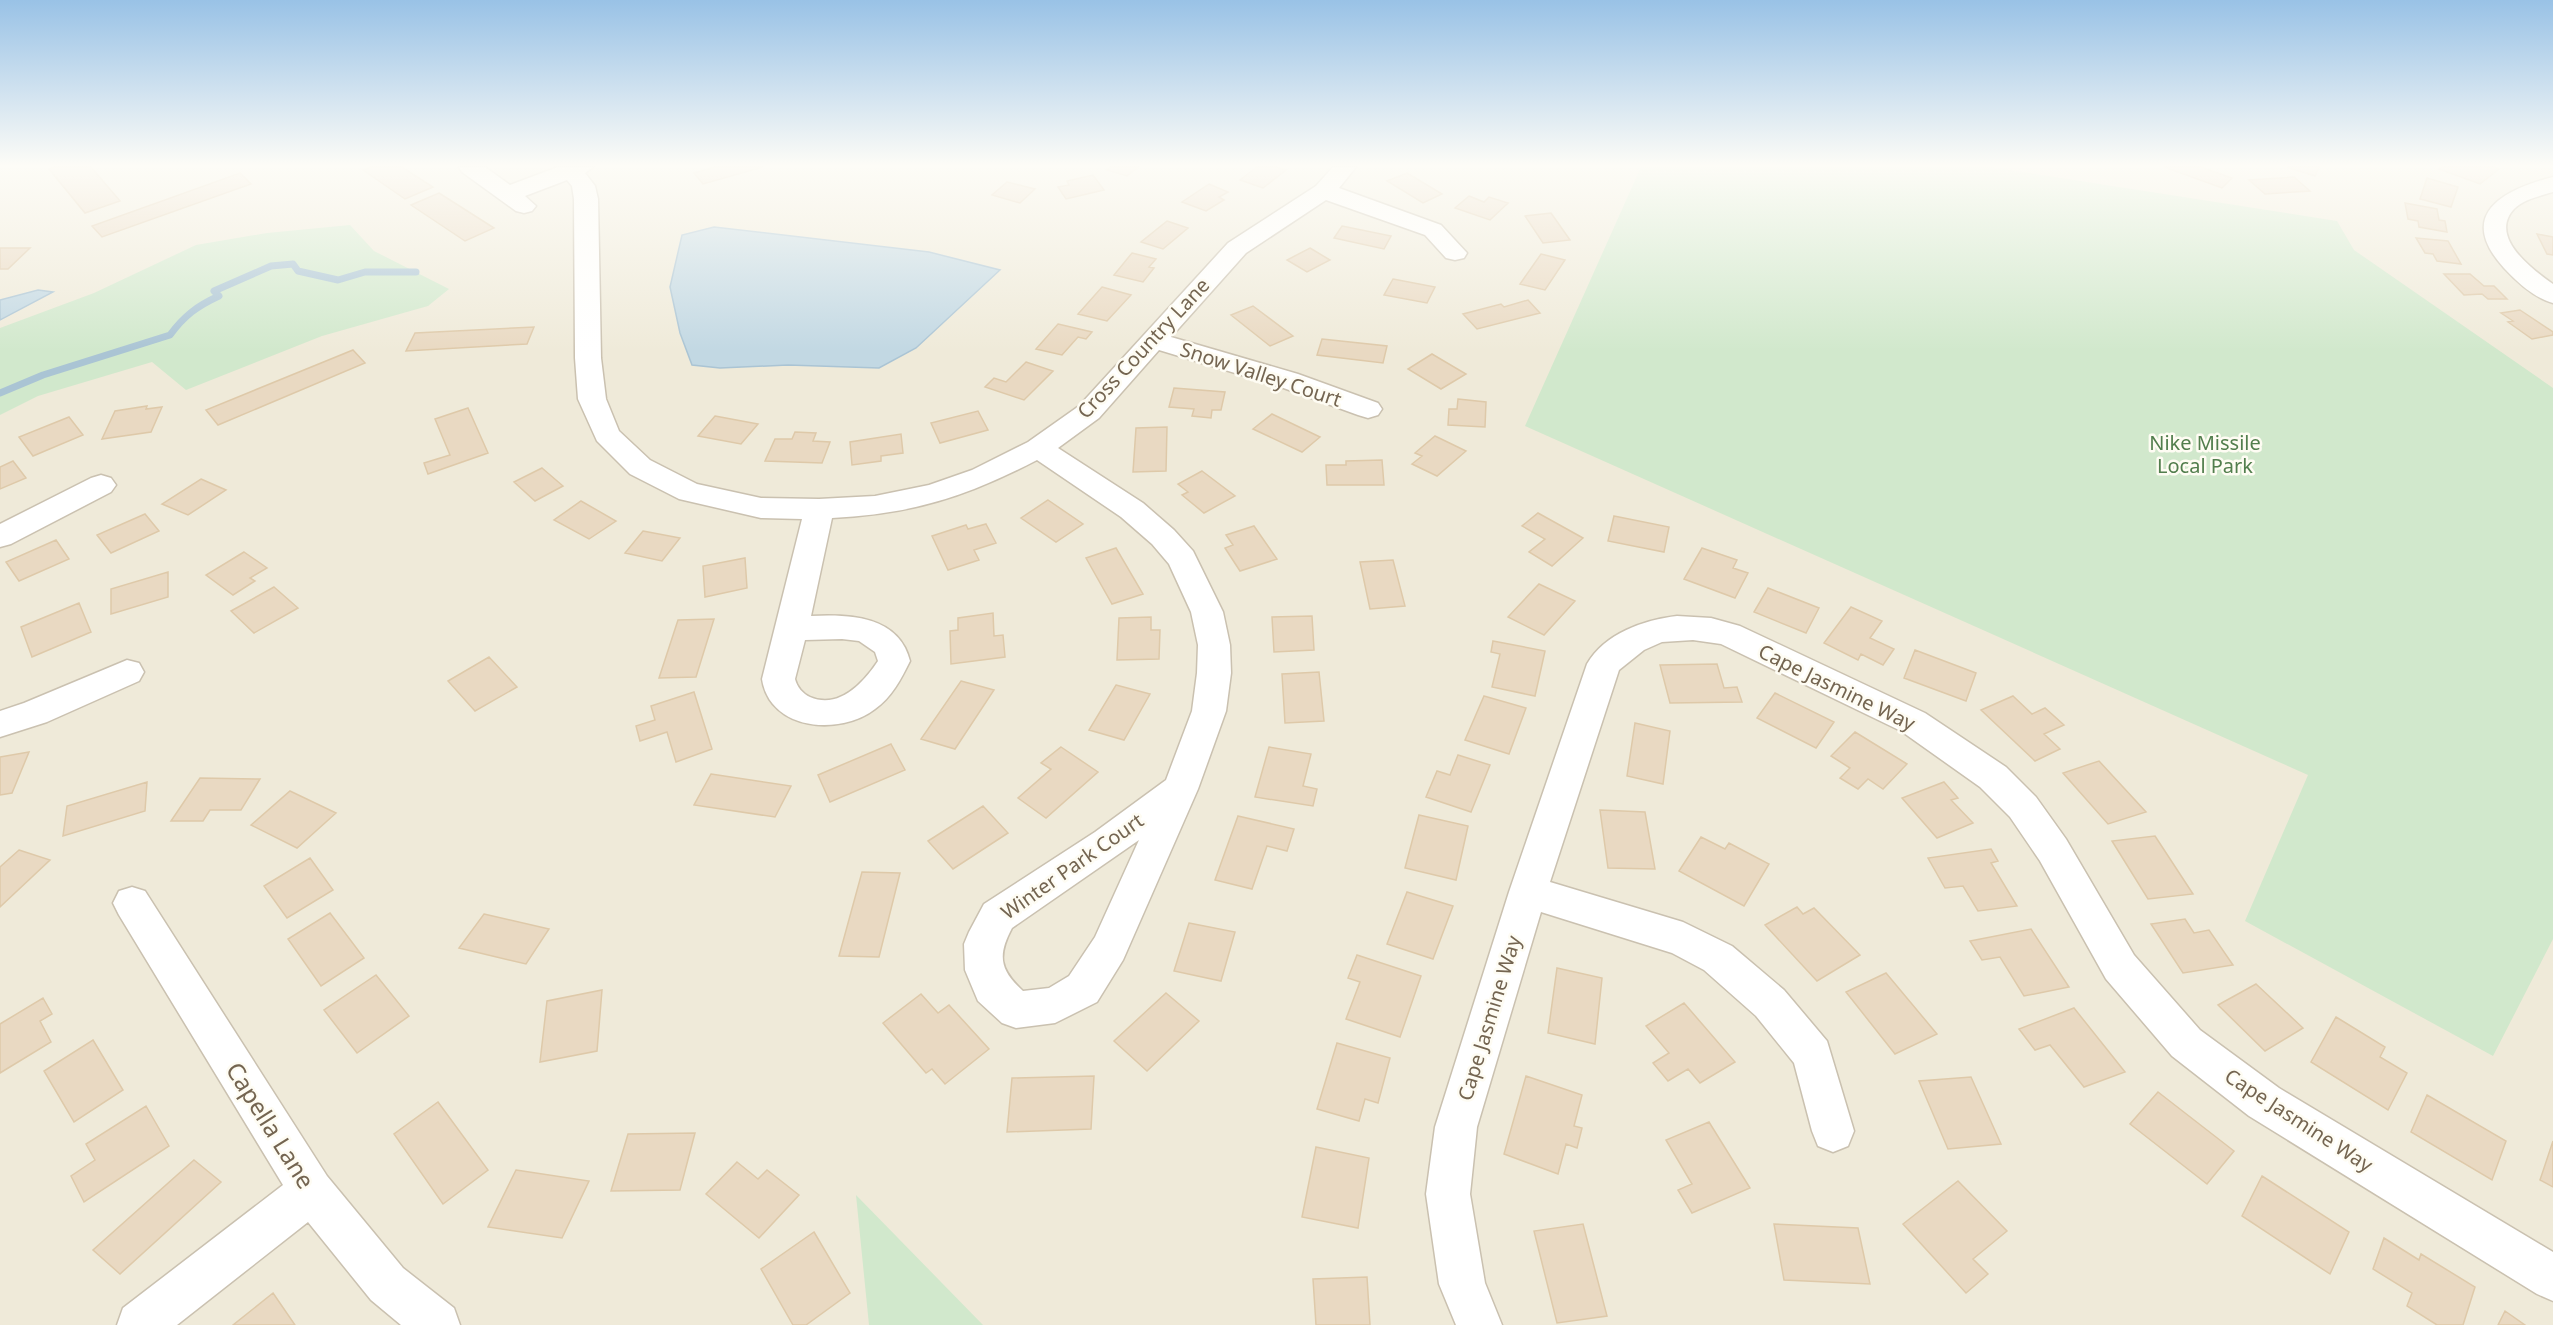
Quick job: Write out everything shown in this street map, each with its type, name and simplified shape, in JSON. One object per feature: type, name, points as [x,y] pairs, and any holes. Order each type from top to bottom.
[{"type":"street","name":"Cross Country Lane","points":[[586,229],[588,358],[592,399],[607,435],[640,467],[689,492],[761,508],[819,509],[875,506],[934,494],[982,477],[1038,448],[1089,412],[1238,248],[1267,229]]},
{"type":"street","points":[[1430,229],[1455,252]]},
{"type":"street","points":[[2493,229],[2498,245],[2508,260],[2553,295]]},
{"type":"street","name":"Snow Valley Court","points":[[1153,340],[1288,380],[1368,409]]},
{"type":"street","name":"Winter Park Court","points":[[1038,448],[1132,510],[1163,537],[1182,559],[1207,612],[1214,645],[1214,673],[1209,711],[1180,789],[1109,948],[1083,989],[1055,1005],[1016,1010],[992,988],[985,970],[984,944],[998,916],[1098,849],[1180,789]]},
{"type":"street","points":[[0,537],[101,485]]},
{"type":"street","points":[[792,629],[819,509]]},
{"type":"street","name":"Cape Jasmine Way","points":[[1479,1325],[1462,1284],[1448,1194],[1456,1127],[1528,892],[1604,664],[1621,646],[1656,629],[1704,628],[1730,634],[1913,722],[1993,777],[2023,807],[2053,850],[2120,967],[2186,1042],[2264,1102],[2553,1278]]},
{"type":"street","points":[[0,724],[34,713],[127,672]]},
{"type":"street","points":[[1528,892],[1683,939],[1718,958],[1770,1003],[1812,1054],[1833,1131]]},
{"type":"street","name":"Capella Lane","points":[[132,903],[311,1191],[387,1284],[437,1325]]},
{"type":"street","points":[[141,1325],[311,1191]]},
{"type":"shaded area","points":[[0,229],[2553,229],[2553,1325],[0,1325]]},
{"type":"green space","points":[[310,229],[354,229],[374,251],[449,289],[428,306],[322,336],[186,390],[152,362],[38,396],[0,415],[0,328],[94,293],[196,245],[267,233]]},
{"type":"green space","name":"Nike Missile Local Park","points":[[1613,229],[2342,229],[2354,250],[2553,388],[2553,939],[2493,1056],[2245,921],[2308,775],[1525,426]]},
{"type":"green space","points":[[856,1195],[983,1325],[869,1325]]},
{"type":"water","points":[[707,229],[730,229],[929,252],[1000,270],[916,348],[879,368],[788,365],[720,368],[692,365],[680,333],[670,287],[682,235]]},
{"type":"water","points":[[38,290],[53,292],[0,320],[0,300]]},
{"type":"building","points":[[95,229],[125,229],[102,237]]},
{"type":"building","points":[[447,229],[492,229],[465,241]]},
{"type":"building","points":[[1157,229],[1187,229],[1163,249],[1141,242]]},
{"type":"building","points":[[1340,229],[1356,229],[1391,236],[1384,249],[1334,238]]},
{"type":"building","points":[[1534,229],[1562,229],[1570,240],[1543,243]]},
{"type":"building","points":[[2429,229],[2446,229],[2447,232]]},
{"type":"building","points":[[2537,234],[2553,237],[2553,255],[2547,254]]},
{"type":"building","points":[[2416,238],[2448,241],[2461,264],[2437,261],[2433,254],[2425,253]]},
{"type":"building","points":[[0,248],[30,248],[8,269],[0,269]]},
{"type":"building","points":[[1310,248],[1330,260],[1307,272],[1287,260]]},
{"type":"building","points":[[1132,253],[1156,259],[1149,267],[1154,268],[1143,282],[1114,275]]},
{"type":"building","points":[[1541,254],[1565,260],[1545,290],[1520,284]]},
{"type":"building","points":[[2444,274],[2470,274],[2484,286],[2494,286],[2507,299],[2488,299],[2482,294],[2464,295]]},
{"type":"building","points":[[1393,279],[1435,287],[1427,303],[1384,295]]},
{"type":"building","points":[[1102,287],[1131,295],[1107,321],[1078,314]]},
{"type":"building","points":[[1528,300],[1540,313],[1477,329],[1463,314],[1501,304],[1504,307]]},
{"type":"building","points":[[1253,306],[1293,336],[1270,346],[1231,315]]},
{"type":"building","points":[[2520,310],[2553,332],[2553,335],[2532,339],[2508,322],[2513,321],[2501,313]]},
{"type":"building","points":[[1058,324],[1092,332],[1086,339],[1078,337],[1062,355],[1036,349]]},
{"type":"building","points":[[534,327],[527,344],[406,351],[415,333]]},
{"type":"building","points":[[1322,339],[1387,346],[1383,363],[1317,355]]},
{"type":"building","points":[[353,350],[365,363],[218,425],[206,410]]},
{"type":"building","points":[[1432,354],[1466,374],[1441,389],[1408,369]]},
{"type":"building","points":[[1026,362],[1053,371],[1024,400],[985,387],[994,378],[1006,382]]},
{"type":"building","points":[[1174,388],[1225,392],[1221,410],[1212,410],[1211,418],[1192,416],[1194,409],[1169,407]]},
{"type":"building","points":[[1458,399],[1486,402],[1485,427],[1448,425],[1449,409],[1457,409]]},
{"type":"building","points":[[147,406],[146,409],[162,407],[151,432],[102,439],[115,411]]},
{"type":"building","points":[[468,408],[488,453],[428,474],[424,463],[450,455],[435,419]]},
{"type":"building","points":[[978,411],[988,430],[940,443],[931,423]]},
{"type":"building","points":[[1272,414],[1320,437],[1302,452],[1253,429]]},
{"type":"building","points":[[715,416],[758,424],[741,444],[698,436]]},
{"type":"building","points":[[69,417],[83,435],[33,456],[19,437]]},
{"type":"building","points":[[1167,427],[1166,471],[1133,472],[1136,428]]},
{"type":"building","points":[[795,432],[816,433],[813,441],[830,442],[822,463],[765,461],[775,439],[792,439]]},
{"type":"building","points":[[901,434],[903,453],[881,456],[881,461],[852,465],[850,442]]},
{"type":"building","points":[[1435,436],[1466,451],[1437,476],[1412,464],[1422,456],[1415,453]]},
{"type":"building","points":[[1382,460],[1384,485],[1327,485],[1326,465],[1346,465],[1346,461]]},
{"type":"building","points":[[13,461],[26,478],[0,489],[0,467]]},
{"type":"building","points":[[542,468],[563,486],[535,501],[514,482]]},
{"type":"building","points":[[1202,471],[1235,496],[1204,513],[1182,495],[1188,492],[1178,484]]},
{"type":"building","points":[[201,479],[226,490],[188,515],[162,504]]},
{"type":"building","points":[[1048,500],[1083,524],[1056,542],[1021,518]]},
{"type":"building","points":[[581,501],[616,521],[589,539],[554,520]]},
{"type":"building","points":[[1538,513],[1583,538],[1552,566],[1529,552],[1545,539],[1522,526]]},
{"type":"building","points":[[145,514],[159,531],[111,553],[97,535]]},
{"type":"building","points":[[1614,516],[1669,527],[1664,552],[1608,541]]},
{"type":"building","points":[[986,524],[996,543],[974,550],[979,560],[948,570],[932,536],[966,525],[968,529]]},
{"type":"building","points":[[1254,526],[1277,559],[1240,571],[1225,548],[1233,545],[1226,535]]},
{"type":"building","points":[[643,531],[680,538],[662,561],[625,553]]},
{"type":"building","points":[[56,540],[69,559],[19,581],[6,562]]},
{"type":"building","points":[[1116,548],[1143,594],[1112,604],[1086,558]]},
{"type":"building","points":[[1702,548],[1737,560],[1733,568],[1748,573],[1735,598],[1684,579]]},
{"type":"building","points":[[244,552],[267,568],[250,578],[255,581],[233,595],[206,575]]},
{"type":"building","points":[[745,558],[747,588],[705,597],[703,566]]},
{"type":"building","points":[[1393,560],[1405,606],[1370,609],[1360,562]]},
{"type":"building","points":[[168,572],[168,597],[111,614],[111,589]]},
{"type":"building","points":[[1539,584],[1575,601],[1544,635],[1508,617]]},
{"type":"building","points":[[274,587],[298,608],[254,633],[231,611]]},
{"type":"building","points":[[1768,588],[1819,608],[1806,633],[1754,612]]},
{"type":"building","points":[[79,603],[91,632],[32,657],[21,627]]},
{"type":"building","points":[[1851,607],[1882,621],[1870,638],[1894,649],[1883,665],[1861,654],[1858,660],[1824,643]]},
{"type":"building","points":[[993,613],[994,636],[1003,635],[1005,657],[951,664],[950,631],[958,630],[958,618]]},
{"type":"building","points":[[1312,616],[1314,650],[1274,652],[1272,617]]},
{"type":"building","points":[[1151,617],[1151,630],[1160,630],[1159,659],[1117,660],[1119,618]]},
{"type":"building","points":[[714,619],[696,677],[659,678],[678,620]]},
{"type":"building","points":[[1493,641],[1545,651],[1535,696],[1492,687],[1500,654],[1491,652]]},
{"type":"building","points":[[1915,650],[1976,673],[1966,701],[1904,678]]},
{"type":"building","points":[[489,657],[517,687],[475,711],[448,681]]},
{"type":"building","points":[[1717,664],[1724,688],[1737,687],[1742,702],[1670,703],[1660,665]]},
{"type":"building","points":[[1319,672],[1324,721],[1285,723],[1282,674]]},
{"type":"building","points":[[961,681],[994,690],[955,749],[921,739]]},
{"type":"building","points":[[1116,685],[1150,694],[1124,740],[1089,730]]},
{"type":"building","points":[[694,692],[712,749],[676,762],[667,732],[640,741],[636,726],[655,720],[651,706]]},
{"type":"building","points":[[1775,693],[1834,722],[1816,748],[1757,718]]},
{"type":"building","points":[[1484,696],[1526,708],[1509,754],[1465,740]]},
{"type":"building","points":[[2013,696],[2032,714],[2045,708],[2064,725],[2044,734],[2060,749],[2035,761],[1981,710]]},
{"type":"building","points":[[1635,723],[1670,731],[1663,784],[1627,776]]},
{"type":"building","points":[[1855,732],[1907,764],[1883,789],[1868,779],[1858,789],[1840,778],[1850,768],[1831,756]]},
{"type":"building","points":[[891,744],[905,770],[830,802],[818,775]]},
{"type":"building","points":[[1061,747],[1098,772],[1046,818],[1018,798],[1051,769],[1041,763]]},
{"type":"building","points":[[1269,747],[1311,754],[1303,786],[1317,789],[1313,806],[1255,797]]},
{"type":"building","points":[[29,752],[12,793],[0,795],[0,757]]},
{"type":"building","points":[[1458,755],[1490,765],[1471,812],[1426,797],[1437,771],[1450,775]]},
{"type":"building","points":[[2099,761],[2146,812],[2108,824],[2063,773]]},
{"type":"building","points":[[711,774],[791,786],[775,817],[694,805]]},
{"type":"building","points":[[200,778],[260,779],[241,810],[210,810],[203,821],[171,821]]},
{"type":"building","points":[[147,782],[145,811],[63,836],[67,806]]},
{"type":"building","points":[[1944,782],[1958,798],[1951,800],[1973,823],[1937,838],[1902,798]]},
{"type":"building","points":[[290,791],[336,813],[297,848],[251,825]]},
{"type":"building","points":[[983,806],[1008,833],[953,869],[928,841]]},
{"type":"building","points":[[1600,810],[1645,812],[1655,869],[1608,868]]},
{"type":"building","points":[[1419,815],[1468,826],[1456,880],[1405,868]]},
{"type":"building","points":[[1238,816],[1294,829],[1287,851],[1267,846],[1252,889],[1215,880]]},
{"type":"building","points":[[2155,836],[2193,894],[2148,899],[2112,841]]},
{"type":"building","points":[[1701,837],[1725,849],[1729,843],[1769,864],[1744,906],[1679,871]]},
{"type":"building","points":[[1991,849],[1998,861],[1991,863],[2017,906],[1978,911],[1963,886],[1945,888],[1928,858]]},
{"type":"building","points":[[19,850],[50,860],[0,907],[0,867]]},
{"type":"building","points":[[310,858],[333,890],[287,918],[264,886]]},
{"type":"building","points":[[862,872],[900,873],[879,957],[839,956]]},
{"type":"building","points":[[1407,892],[1453,906],[1433,959],[1387,944]]},
{"type":"building","points":[[1797,907],[1803,914],[1814,908],[1860,955],[1817,981],[1765,925]]},
{"type":"building","points":[[330,913],[364,958],[321,986],[288,939]]},
{"type":"building","points":[[484,914],[549,929],[526,964],[459,948]]},
{"type":"building","points":[[2185,919],[2194,933],[2209,930],[2233,965],[2183,973],[2151,924]]},
{"type":"building","points":[[1189,923],[1235,932],[1221,981],[1174,971]]},
{"type":"building","points":[[2031,929],[2069,987],[2024,996],[2000,957],[1982,960],[1970,941]]},
{"type":"building","points":[[1357,955],[1421,976],[1400,1037],[1346,1019],[1360,982],[1348,978]]},
{"type":"building","points":[[1557,968],[1602,978],[1595,1044],[1548,1033]]},
{"type":"building","points":[[1886,973],[1937,1034],[1895,1054],[1846,992]]},
{"type":"building","points":[[376,975],[409,1016],[357,1053],[324,1010]]},
{"type":"building","points":[[2256,984],[2303,1028],[2265,1051],[2218,1005]]},
{"type":"building","points":[[602,990],[597,1051],[540,1062],[547,1001]]},
{"type":"building","points":[[1166,993],[1199,1021],[1147,1071],[1114,1041]]},
{"type":"building","points":[[921,994],[938,1013],[949,1005],[989,1049],[945,1084],[932,1069],[926,1073],[883,1023]]},
{"type":"building","points":[[43,998],[52,1014],[40,1021],[51,1042],[0,1073],[0,1024]]},
{"type":"building","points":[[1684,1003],[1735,1062],[1700,1083],[1688,1069],[1668,1081],[1653,1063],[1669,1053],[1646,1026]]},
{"type":"building","points":[[2074,1008],[2125,1072],[2084,1087],[2050,1045],[2035,1050],[2019,1029]]},
{"type":"building","points":[[2336,1017],[2385,1047],[2380,1057],[2407,1073],[2388,1110],[2311,1062]]},
{"type":"building","points":[[93,1040],[123,1090],[74,1122],[44,1071]]},
{"type":"building","points":[[1337,1043],[1390,1058],[1378,1103],[1365,1099],[1359,1121],[1317,1109]]},
{"type":"building","points":[[1094,1076],[1091,1129],[1007,1132],[1012,1078]]},
{"type":"building","points":[[1526,1076],[1582,1095],[1574,1126],[1582,1128],[1577,1148],[1566,1144],[1558,1174],[1504,1154]]},
{"type":"building","points":[[1971,1077],[2001,1144],[1948,1149],[1919,1081]]},
{"type":"building","points":[[2158,1092],[2234,1151],[2207,1184],[2130,1124]]},
{"type":"building","points":[[2427,1095],[2506,1141],[2492,1180],[2411,1132]]},
{"type":"building","points":[[438,1102],[488,1170],[443,1204],[394,1134]]},
{"type":"building","points":[[146,1106],[169,1146],[84,1202],[71,1176],[95,1160],[86,1144]]},
{"type":"building","points":[[1709,1122],[1750,1188],[1692,1213],[1678,1190],[1692,1184],[1666,1140]]},
{"type":"building","points":[[695,1133],[680,1190],[611,1191],[628,1134]]},
{"type":"building","points":[[2553,1141],[2553,1187],[2540,1180]]},
{"type":"building","points":[[1316,1147],[1369,1158],[1358,1228],[1302,1217]]},
{"type":"building","points":[[194,1160],[221,1182],[120,1274],[93,1250]]},
{"type":"building","points":[[737,1162],[758,1179],[767,1170],[799,1195],[759,1238],[706,1194]]},
{"type":"building","points":[[516,1170],[589,1181],[562,1238],[488,1227]]},
{"type":"building","points":[[2262,1176],[2349,1232],[2330,1274],[2242,1216]]},
{"type":"building","points":[[1958,1181],[2007,1231],[1973,1259],[1988,1274],[1966,1293],[1903,1224]]},
{"type":"building","points":[[1583,1224],[1607,1316],[1557,1323],[1534,1231]]},
{"type":"building","points":[[1774,1224],[1858,1228],[1870,1284],[1784,1280]]},
{"type":"building","points":[[814,1232],[850,1293],[806,1325],[793,1325],[761,1269]]},
{"type":"building","points":[[2384,1238],[2419,1260],[2421,1254],[2475,1287],[2463,1325],[2437,1325],[2407,1306],[2412,1293],[2373,1269]]},
{"type":"building","points":[[1367,1277],[1370,1325],[1316,1325],[1313,1279]]},
{"type":"building","points":[[273,1293],[295,1325],[233,1325]]},
{"type":"building","points":[[2505,1311],[2525,1325],[2498,1325]]},
{"type":"waterway","points":[[0,393],[43,375],[170,335],[192,312],[219,296],[214,291],[271,266],[293,264],[298,271],[338,280],[365,272],[416,272]]}]
